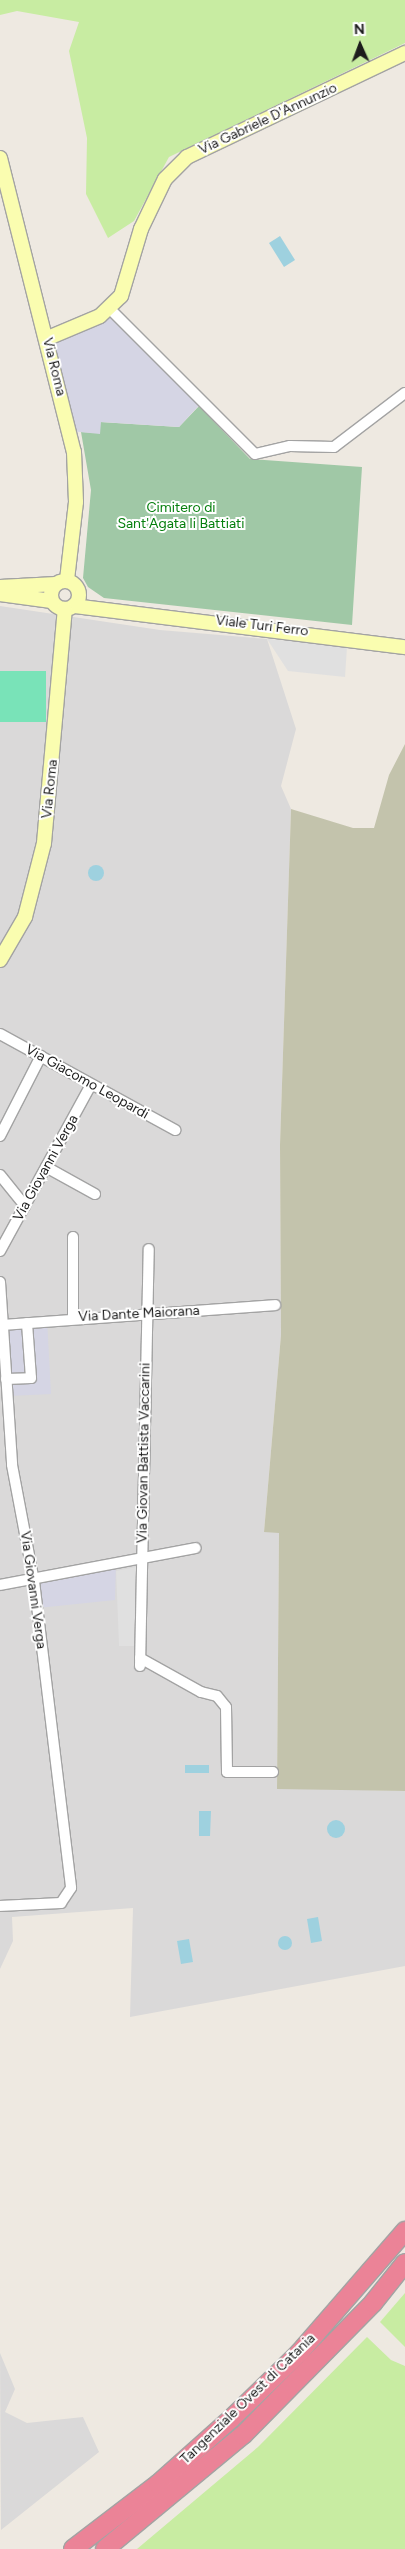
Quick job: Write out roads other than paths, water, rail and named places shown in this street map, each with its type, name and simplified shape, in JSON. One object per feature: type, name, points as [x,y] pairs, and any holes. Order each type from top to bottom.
[{"type":"highway","name":"Tangenziale Ovest di Catania","points":[[73,2549],[158,2484],[231,2419],[298,2353],[405,2231]]},
{"type":"highway","name":"Tangenziale Ovest di Catania","points":[[105,2549],[243,2435],[372,2303],[405,2263]]},
{"type":"main road","name":"Via Gabriele D'Annunzio","points":[[110,309],[126,285],[141,229],[176,166],[204,147],[326,94],[405,53]]},
{"type":"main road","name":"Via Roma","points":[[0,158],[48,338],[77,472],[62,582],[52,601]]},
{"type":"main road","points":[[48,338],[110,309]]},
{"type":"main road","points":[[0,587],[62,582],[118,610]]},
{"type":"main road","name":"Via Roma","points":[[0,960],[25,917],[44,843],[70,607],[79,590]]},
{"type":"main road","points":[[0,594],[52,601],[70,607]]},
{"type":"main road","name":"Viale Turi Ferro","points":[[70,607],[118,610],[405,647]]},
{"type":"street","points":[[110,309],[251,452],[264,454],[290,446],[334,447],[405,393]]},
{"type":"street","name":"Via Giacomo Leopardi","points":[[0,1034],[175,1130]]},
{"type":"street","points":[[0,1136],[41,1056]]},
{"type":"street","name":"Via Giovanni Verga","points":[[0,1252],[91,1085]]},
{"type":"street","points":[[46,1167],[95,1194]]},
{"type":"street","points":[[0,1174],[25,1206]]},
{"type":"street","points":[[72,1237],[73,1317]]},
{"type":"street","name":"Via Giovan Battista Vaccarini","points":[[148,1249],[140,1662],[201,1692],[218,1696],[226,1707],[226,1772],[273,1772]]},
{"type":"street","name":"Via Giovanni Verga","points":[[0,1282],[3,1355],[12,1465],[34,1581],[72,1888],[68,1897],[61,1903],[0,1906]]},
{"type":"street","name":"Via Dante Maiorana","points":[[3,1325],[27,1324],[73,1317],[274,1306]]},
{"type":"street","points":[[6,1379],[31,1378],[27,1324]]},
{"type":"street","points":[[0,1585],[34,1581],[196,1548]]},
{"type":"water","points":[[280,236],[295,260],[284,267],[269,243]]},
{"type":"water","points":[[93,865],[99,865],[104,870],[102,879],[93,881],[88,876],[88,870]]},
{"type":"water","points":[[185,1765],[209,1765],[209,1773],[185,1773]]},
{"type":"water","points":[[199,1811],[211,1811],[210,1836],[199,1836]]},
{"type":"water","points":[[336,1820],[342,1823],[345,1829],[342,1835],[336,1838],[330,1835],[327,1829],[330,1823]]},
{"type":"water","points":[[318,1917],[322,1941],[311,1943],[307,1919]]},
{"type":"water","points":[[285,1936],[290,1938],[292,1943],[290,1948],[285,1950],[280,1948],[278,1943],[280,1938]]},
{"type":"water","points":[[189,1939],[193,1962],[181,1964],[177,1941]]},
{"type":"park label","name":"Cimitero di Sant'Agata li Battiati","points":[[181,516]]}]
